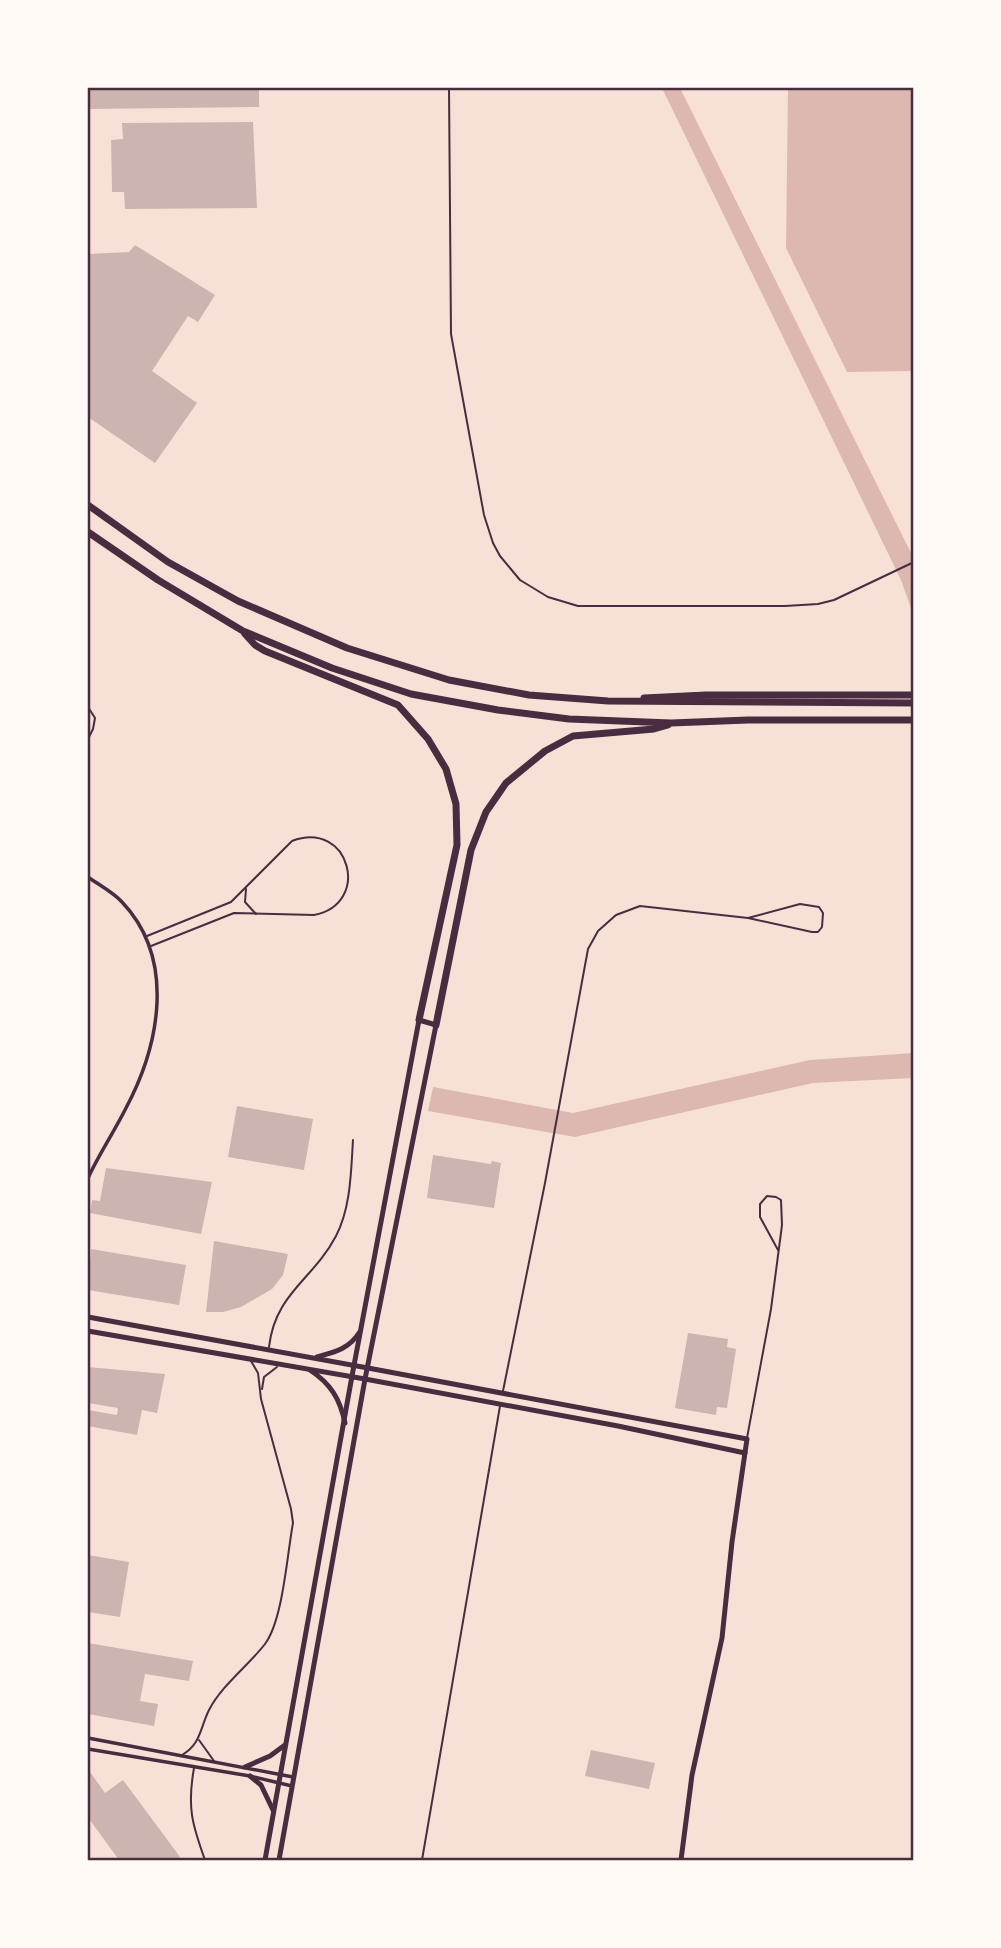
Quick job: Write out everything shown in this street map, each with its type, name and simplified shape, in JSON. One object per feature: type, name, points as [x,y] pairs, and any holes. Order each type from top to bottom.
[{"type":"highway","points":[[88,504],[168,562],[203,583],[347,648],[449,680],[529,695],[608,701],[914,703]]},
{"type":"highway","points":[[88,532],[158,580],[243,631],[332,668],[411,694],[498,710],[569,719],[671,723],[914,720]]},
{"type":"highway","points":[[243,631],[255,645],[265,651],[398,705],[428,739],[446,769],[456,804],[457,845],[419,1020]]},
{"type":"highway","points":[[608,701],[706,695],[914,695]]},
{"type":"highway","points":[[436,1025],[471,850],[486,811],[506,783],[545,751],[573,736],[654,729],[671,723]]},
{"type":"street","points":[[88,879],[121,901],[147,936],[155,961],[157,993],[144,1066],[127,1107],[88,1178]]},
{"type":"street","points":[[265,1860],[419,1020],[436,1025],[365,1379],[279,1860]]},
{"type":"street","points":[[88,1317],[747,1439],[722,1638],[692,1775],[681,1860]]},
{"type":"street","points":[[314,1358],[349,1345],[357,1337],[363,1324]]},
{"type":"street","points":[[88,1331],[352,1376],[745,1453]]},
{"type":"street","points":[[307,1368],[331,1388],[338,1398],[345,1423]]},
{"type":"street","points":[[88,1738],[293,1777]]},
{"type":"street","points":[[245,1767],[270,1756],[285,1745]]},
{"type":"street","points":[[88,1749],[250,1776],[292,1786]]},
{"type":"street","points":[[250,1776],[261,1785],[273,1810]]},
{"type":"lane","points":[[449,88],[451,334],[484,515],[493,543],[520,580],[563,603],[593,606],[818,604],[834,600],[914,562]]},
{"type":"lane","points":[[88,707],[95,718],[88,739]]},
{"type":"lane","points":[[147,936],[231,902],[284,846],[303,836],[328,840],[337,847],[346,867],[347,887],[342,900],[335,908],[314,915],[242,912],[226,914],[151,946]]},
{"type":"lane","points":[[247,886],[246,902],[257,914]]},
{"type":"lane","points":[[502,1393],[588,948],[598,931],[616,915],[640,906],[748,918],[812,932],[818,932],[822,928],[824,913],[819,907],[800,904],[748,918]]},
{"type":"lane","points":[[269,1350],[272,1328],[280,1307],[321,1258],[337,1234],[349,1192],[353,1140]]},
{"type":"lane","points":[[747,1439],[770,1318],[782,1224],[782,1203],[776,1196],[767,1196],[760,1204],[760,1217],[778,1250]]},
{"type":"lane","points":[[182,1755],[195,1746],[209,1710],[266,1643],[274,1628],[293,1523],[258,1373],[255,1365],[247,1358]]},
{"type":"lane","points":[[261,1395],[264,1377],[281,1364]]},
{"type":"lane","points":[[422,1860],[500,1405]]},
{"type":"lane","points":[[199,1739],[214,1760]]},
{"type":"lane","points":[[194,1767],[189,1798],[194,1830],[205,1860]]},
{"type":"shaded area","points":[[662,88],[680,88],[913,557],[913,614],[901,580]]},
{"type":"shaded area","points":[[788,88],[913,88],[913,371],[847,372],[786,248]]},
{"type":"shaded area","points":[[913,1053],[913,1078],[813,1083],[575,1137],[428,1111],[433,1087],[573,1113],[810,1060]]},
{"type":"building","points":[[88,88],[259,88],[259,107],[88,109]]},
{"type":"building","points":[[253,122],[257,208],[125,209],[124,192],[112,192],[111,140],[123,139],[122,123]]},
{"type":"building","points":[[135,245],[215,295],[198,322],[188,316],[152,371],[197,403],[155,463],[88,417],[88,254],[129,252]]},
{"type":"building","points":[[237,1106],[313,1119],[304,1170],[228,1157]]},
{"type":"building","points":[[433,1155],[491,1164],[492,1161],[501,1163],[494,1208],[427,1198]]},
{"type":"building","points":[[106,1168],[212,1182],[201,1234],[90,1213],[92,1200],[100,1201]]},
{"type":"building","points":[[214,1241],[288,1254],[283,1275],[272,1289],[241,1307],[223,1312],[206,1312]]},
{"type":"building","points":[[91,1249],[186,1265],[179,1305],[88,1290]]},
{"type":"building","points":[[688,1333],[728,1339],[727,1347],[736,1349],[727,1408],[717,1407],[716,1415],[675,1408]]},
{"type":"building","points":[[88,1367],[165,1374],[157,1413],[142,1410],[137,1435],[88,1426],[88,1410],[117,1415],[118,1408],[88,1403]]},
{"type":"building","points":[[88,1555],[129,1562],[120,1617],[88,1612]]},
{"type":"building","points":[[88,1643],[193,1661],[189,1681],[145,1674],[140,1701],[158,1704],[154,1726],[88,1714]]},
{"type":"building","points":[[591,1750],[655,1763],[649,1789],[585,1776]]},
{"type":"building","points":[[88,1769],[105,1793],[123,1780],[180,1857],[175,1860],[119,1860],[90,1820],[88,1821]]}]
